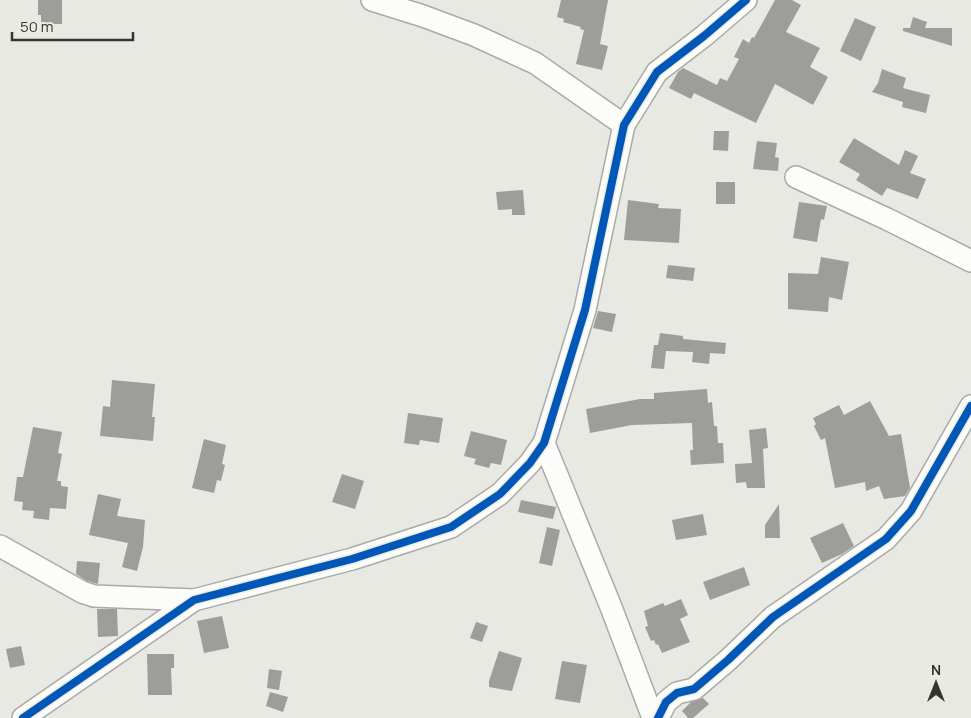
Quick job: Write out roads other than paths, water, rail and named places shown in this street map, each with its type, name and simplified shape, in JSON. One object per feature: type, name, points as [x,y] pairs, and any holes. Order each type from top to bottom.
[{"type":"street","points":[[372,0],[474,35],[535,63],[624,125]]},
{"type":"street","points":[[0,546],[82,592],[94,596],[194,600],[352,559],[451,527],[500,494],[530,463],[544,444],[585,310],[624,125],[657,72],[704,36],[746,0]]},
{"type":"street","points":[[796,178],[887,219],[971,261]]},
{"type":"street","points":[[658,718],[666,702],[677,693],[694,689],[773,617],[886,539],[911,511],[971,406]]},
{"type":"street","points":[[544,444],[611,607],[653,718]]},
{"type":"street","points":[[23,718],[194,600]]}]
